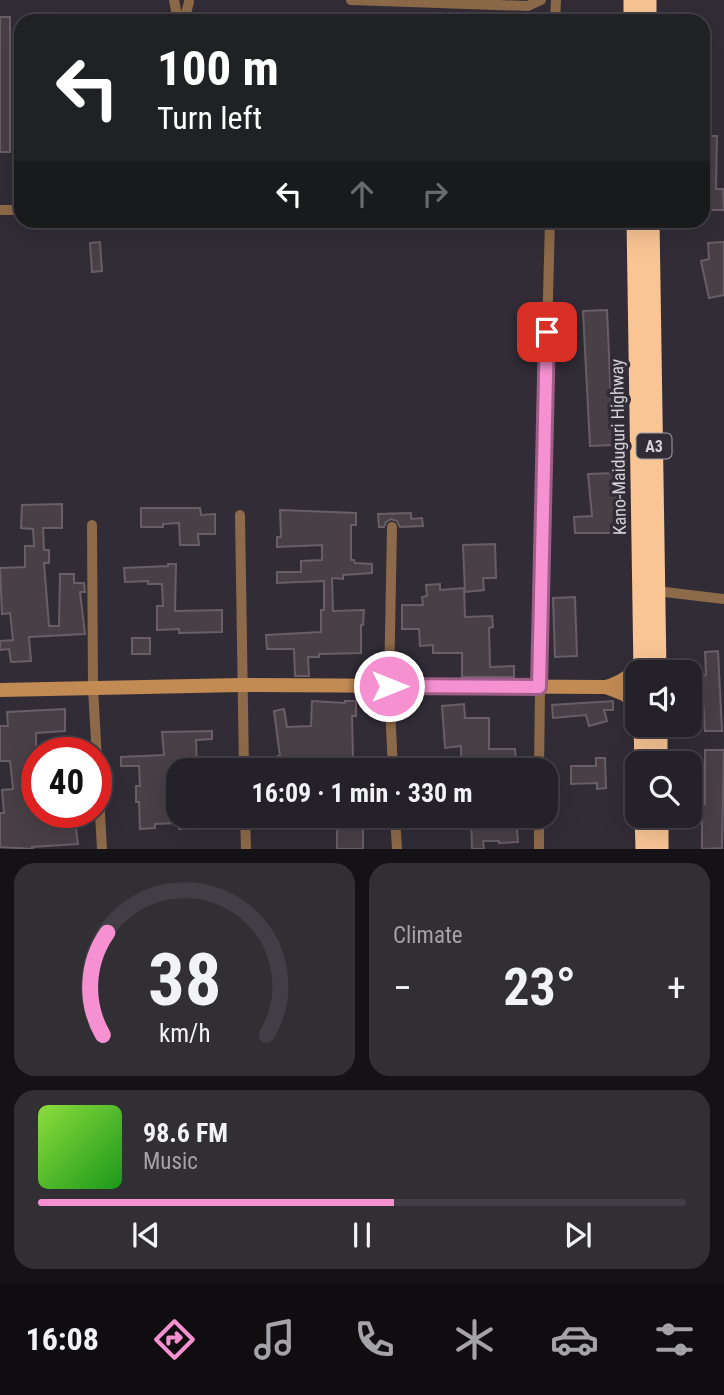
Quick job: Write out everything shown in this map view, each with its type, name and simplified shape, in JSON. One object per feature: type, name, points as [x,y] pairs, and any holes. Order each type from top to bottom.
[{"type":"highway","name":"Kano-Maiduguri Highway","points":[[636,228],[647,660]]},
{"type":"highway","name":"Kano-Maiduguri Highway","points":[[648,660],[656,591],[650,228]]},
{"type":"highway","points":[[644,828],[645,849]]},
{"type":"highway","points":[[659,828],[659,849]]},
{"type":"street","points":[[351,0],[528,6],[541,0]]},
{"type":"street","points":[[539,758],[550,228]]},
{"type":"street","points":[[240,515],[244,758]]},
{"type":"street","points":[[92,525],[93,688],[102,849]]},
{"type":"street","points":[[392,527],[389,686],[392,758]]},
{"type":"street","points":[[656,591],[724,600]]},
{"type":"street","points":[[0,690],[241,685],[606,687],[625,679]]},
{"type":"street","points":[[606,687],[625,695]]},
{"type":"street","points":[[245,828],[246,849]]},
{"type":"street","points":[[396,828],[397,849]]},
{"type":"street","points":[[539,828],[539,849]]},
{"type":"building","points":[[0,17],[10,17],[10,152],[0,152]]},
{"type":"building","points":[[710,136],[717,136],[716,189],[723,189],[724,210],[710,210]]},
{"type":"building","points":[[100,242],[102,271],[92,272],[90,243]]},
{"type":"building","points":[[724,242],[724,295],[709,298],[701,261],[709,259],[708,243]]},
{"type":"building","points":[[607,310],[613,445],[590,446],[583,311]]},
{"type":"building","points":[[615,473],[617,533],[575,533],[574,517],[592,516],[588,474]]},
{"type":"building","points":[[62,504],[62,528],[43,528],[44,550],[49,550],[49,563],[44,563],[49,626],[59,626],[60,574],[74,574],[74,583],[84,583],[85,592],[80,592],[85,634],[29,637],[31,661],[11,662],[9,649],[0,650],[0,641],[13,640],[10,613],[2,614],[0,568],[25,567],[25,546],[34,546],[33,529],[21,528],[22,505]]},
{"type":"building","points":[[141,508],[200,508],[201,515],[215,514],[215,534],[198,534],[199,545],[180,545],[179,523],[163,524],[163,527],[141,527]]},
{"type":"building","points":[[280,510],[356,513],[356,525],[351,525],[351,560],[355,563],[372,564],[372,573],[343,575],[343,579],[332,578],[333,611],[364,610],[361,653],[319,654],[319,657],[308,657],[309,676],[295,676],[294,649],[267,649],[266,635],[321,632],[321,610],[324,610],[324,581],[277,583],[277,572],[301,572],[301,561],[322,560],[322,545],[277,547],[277,537],[281,537]]},
{"type":"building","points":[[411,513],[411,519],[422,518],[423,526],[400,527],[397,521],[391,519],[384,527],[379,527],[378,514]]},
{"type":"building","points":[[495,544],[496,578],[483,578],[484,590],[465,592],[463,545]]},
{"type":"building","points":[[176,564],[175,611],[222,610],[222,632],[179,633],[179,629],[157,630],[157,606],[163,606],[162,584],[148,584],[148,581],[125,582],[124,568]]},
{"type":"building","points":[[440,584],[440,590],[464,588],[465,617],[492,616],[493,627],[489,628],[490,667],[514,666],[514,677],[462,677],[462,653],[433,653],[433,645],[420,646],[419,629],[402,629],[402,605],[423,605],[422,597],[427,596],[426,585]]},
{"type":"building","points":[[575,597],[577,656],[555,657],[553,598]]},
{"type":"building","points":[[132,638],[150,638],[150,654],[132,654]]},
{"type":"building","points":[[718,651],[722,731],[705,731],[702,692],[703,676],[706,675],[705,652]]},
{"type":"building","points":[[312,701],[356,701],[356,716],[352,716],[353,757],[359,758],[278,758],[274,711],[284,709],[287,727],[311,726]]},
{"type":"building","points":[[613,701],[613,710],[604,710],[607,721],[589,726],[586,715],[553,718],[552,705]]},
{"type":"building","points":[[464,704],[465,718],[489,718],[489,749],[515,749],[516,758],[461,758],[461,746],[445,748],[442,706]]},
{"type":"building","points":[[65,709],[65,731],[21,737],[21,828],[76,828],[78,844],[32,847],[33,849],[0,847],[0,813],[4,813],[2,790],[13,789],[10,761],[0,761],[0,726],[8,726],[7,712]]},
{"type":"building","points":[[212,731],[212,739],[196,740],[197,758],[166,758],[166,824],[155,824],[155,828],[140,829],[139,802],[136,802],[136,786],[140,786],[139,766],[121,766],[121,757],[164,755],[162,732]]},
{"type":"building","points":[[705,750],[724,750],[722,848],[702,849],[702,804],[705,804]]},
{"type":"building","points":[[596,758],[605,758],[606,788],[597,789],[597,783],[571,784],[571,766],[596,766]]},
{"type":"building","points":[[337,828],[363,828],[363,849],[337,849]]},
{"type":"building","points":[[471,828],[517,828],[518,842],[483,841],[484,849],[472,849]]},
{"type":"route","points":[[389,686],[539,687],[547,332]]}]
